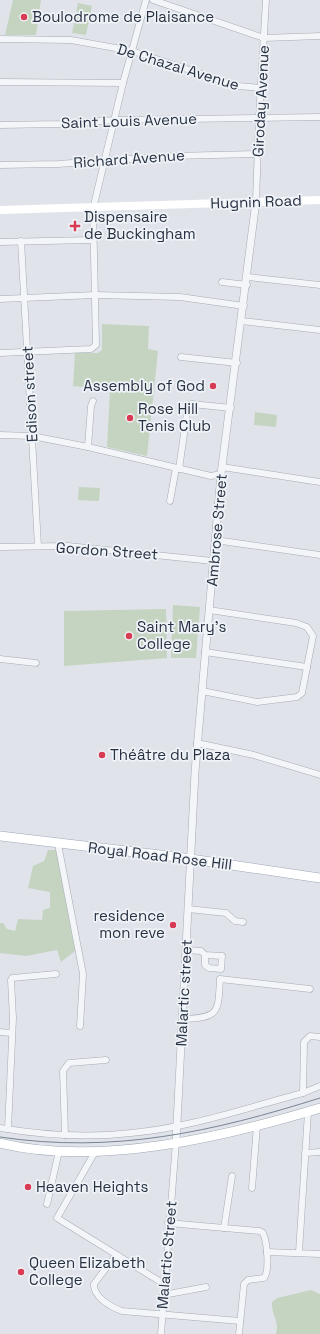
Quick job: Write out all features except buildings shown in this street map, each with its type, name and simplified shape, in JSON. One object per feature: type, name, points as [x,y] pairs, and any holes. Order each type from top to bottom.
[{"type":"main road","name":"Hugnin Road","points":[[0,210],[92,209],[256,201],[320,200]]},
{"type":"main road","name":"Royal Road Rose Hill","points":[[0,836],[320,878]]},
{"type":"main road","points":[[0,1143],[22,1148],[95,1152],[176,1142],[257,1125],[320,1108]]},
{"type":"street","points":[[0,353],[90,349],[96,345],[92,209],[123,83],[146,0]]},
{"type":"street","points":[[153,0],[264,38],[320,36]]},
{"type":"street","name":"Giroday Avenue","points":[[256,201],[266,0]]},
{"type":"street","name":"De Chazal Avenue","points":[[0,39],[71,40],[132,50],[238,86],[261,88]]},
{"type":"street","points":[[0,82],[123,83]]},
{"type":"street","name":"Saint Louis Avenue","points":[[0,125],[60,124],[115,120],[320,117]]},
{"type":"street","name":"Richard Avenue","points":[[0,165],[58,164],[104,160],[258,154]]},
{"type":"street","name":"Ambrose Street","points":[[191,860],[197,742],[215,540],[222,471],[247,285],[256,201]]},
{"type":"street","points":[[0,242],[92,240]]},
{"type":"street","name":"Edison street","points":[[22,241],[38,546]]},
{"type":"street","points":[[248,277],[320,285]]},
{"type":"street","points":[[222,282],[247,285]]},
{"type":"street","points":[[0,299],[95,295],[180,297],[244,306]]},
{"type":"street","points":[[242,321],[320,330]]},
{"type":"street","points":[[181,356],[237,363]]},
{"type":"street","points":[[88,447],[90,406],[93,401]]},
{"type":"street","points":[[170,501],[178,468],[188,406],[192,404],[231,408]]},
{"type":"street","points":[[0,435],[32,436],[88,447],[211,476],[222,471],[320,482]]},
{"type":"street","points":[[215,540],[320,555]]},
{"type":"street","name":"Gordon Street","points":[[0,547],[38,546],[116,550],[213,561]]},
{"type":"street","points":[[202,692],[257,702],[297,697],[302,693],[313,636],[307,627],[296,623],[209,610]]},
{"type":"street","points":[[205,652],[307,667]]},
{"type":"street","points":[[0,658],[36,663]]},
{"type":"street","points":[[197,742],[254,755],[320,775]]},
{"type":"street","points":[[58,844],[83,974],[80,1026]]},
{"type":"street","name":"Malartic street","points":[[176,1142],[191,860]]},
{"type":"street","points":[[188,909],[226,913],[235,921],[244,922]]},
{"type":"street","points":[[183,1019],[197,1019],[214,1012],[218,1007],[222,956],[205,955],[201,951],[186,950]]},
{"type":"street","points":[[205,955],[204,965],[209,968],[221,969]]},
{"type":"street","points":[[8,1129],[14,1018],[11,979],[56,974]]},
{"type":"street","points":[[220,979],[310,989]]},
{"type":"street","points":[[0,1032],[12,1033]]},
{"type":"street","points":[[303,1093],[304,1042],[310,1036],[320,1037]]},
{"type":"street","points":[[66,1135],[63,1071],[65,1066],[69,1063],[106,1060]]},
{"type":"street","points":[[0,1128],[66,1135],[130,1134],[177,1126],[303,1093],[320,1086]]},
{"type":"street","points":[[298,1252],[308,1112]]},
{"type":"street","points":[[252,1188],[257,1125]]},
{"type":"street","name":"Malartic Street","points":[[161,1334],[168,1223],[174,1176],[176,1142]]},
{"type":"street","points":[[47,1204],[60,1151]]},
{"type":"street","points":[[95,1152],[57,1218],[164,1284]]},
{"type":"street","points":[[305,1153],[320,1152]]},
{"type":"street","points":[[224,1228],[232,1176]]},
{"type":"street","points":[[168,1223],[260,1231],[265,1237],[267,1252],[266,1276],[264,1278],[248,1280],[244,1284],[239,1334]]},
{"type":"street","points":[[267,1252],[320,1254]]},
{"type":"street","points":[[116,1255],[94,1284],[96,1294],[114,1308],[122,1311],[240,1321]]},
{"type":"street","points":[[163,1295],[206,1287]]},
{"type":"green space","name":"Boulodrome de Plaisance","points":[[13,0],[41,0],[36,35],[5,35]]},
{"type":"green space","points":[[78,3],[92,6],[86,35],[72,33]]},
{"type":"green space","name":"Rose Hill Tenis Club","points":[[102,324],[149,326],[148,349],[158,351],[147,456],[107,447],[110,390],[73,386],[75,353],[98,353],[102,350]]},
{"type":"green space","points":[[255,412],[277,415],[276,427],[254,425]]},
{"type":"green space","points":[[79,487],[100,488],[99,501],[78,500]]},
{"type":"green space","points":[[173,605],[200,607],[196,658],[171,658]]},
{"type":"green space","points":[[166,609],[167,658],[64,666],[64,611]]},
{"type":"green space","points":[[48,850],[56,850],[75,951],[61,962],[57,950],[26,956],[0,953],[0,923],[3,923],[7,929],[15,931],[18,919],[42,920],[43,910],[50,908],[50,892],[28,888],[33,866],[44,861]]},
{"type":"green space","points":[[311,1290],[320,1294],[320,1334],[276,1334],[277,1326],[272,1302],[277,1298]]},
{"type":"tram line","points":[[0,1137],[42,1142],[83,1143],[162,1137],[240,1121],[320,1098]]},
{"type":"place","name":"Boulodrome de Plaisance","points":[[24,17]]},
{"type":"place","name":"Dispensaire de Buckingham","points":[[75,226]]},
{"type":"place","name":"Assembly of God","points":[[213,386]]},
{"type":"place","name":"Rose Hill Tenis Club","points":[[130,418]]},
{"type":"place","name":"Saint Mary's College","points":[[129,636]]},
{"type":"place","name":"Théâtre du Plaza","points":[[102,755]]},
{"type":"place","name":"residence mon reve","points":[[173,925]]},
{"type":"place","name":"Heaven Heights","points":[[28,1187]]},
{"type":"place","name":"Queen Elizabeth College","points":[[21,1272]]}]
